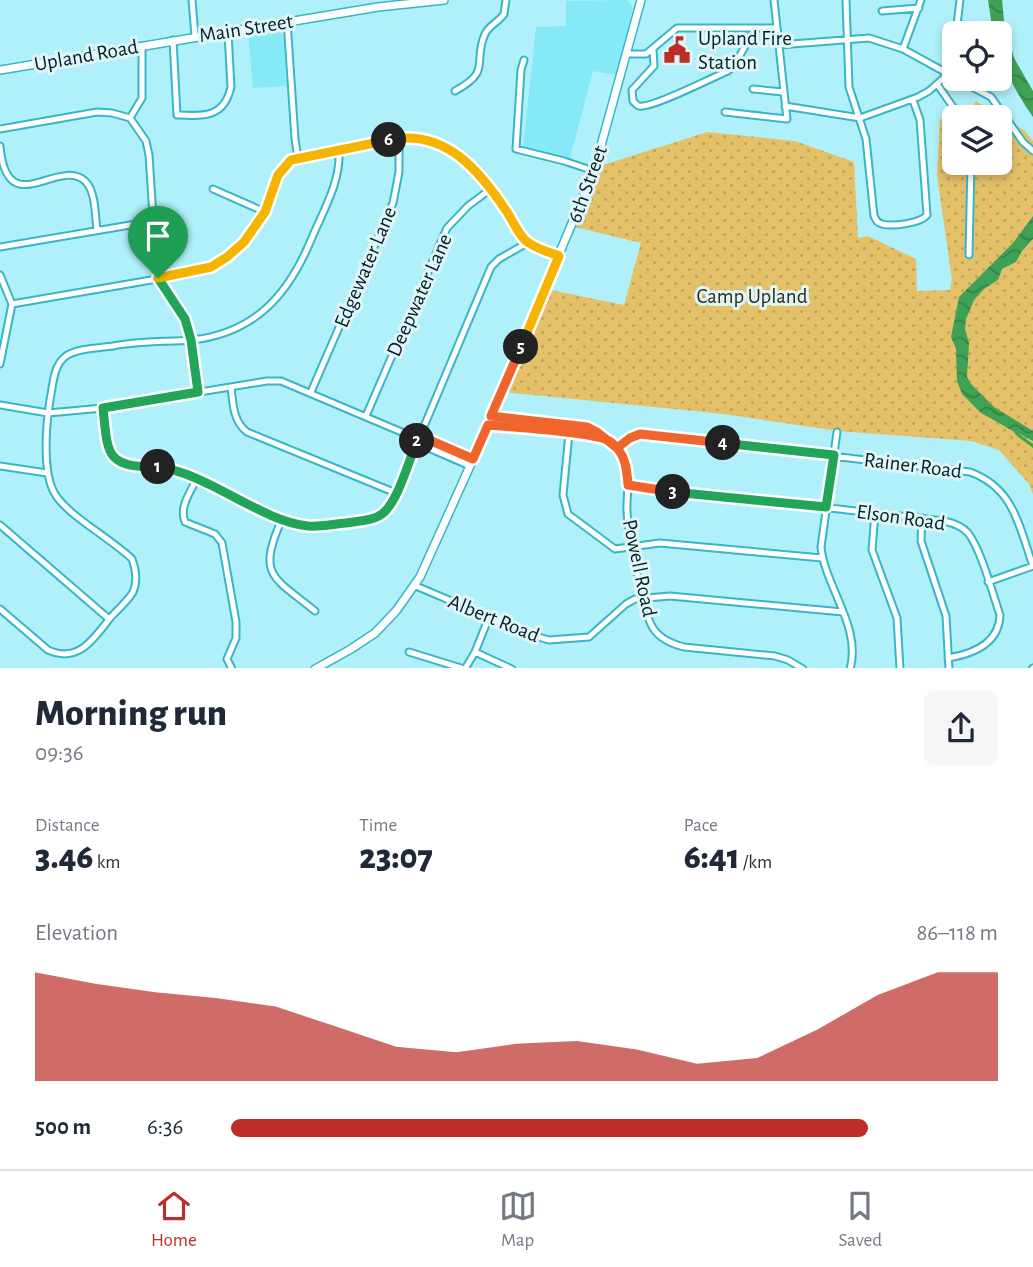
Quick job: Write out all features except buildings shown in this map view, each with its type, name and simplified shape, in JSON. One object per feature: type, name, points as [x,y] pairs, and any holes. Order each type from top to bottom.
[{"type":"street","points":[[192,0],[195,36]]},
{"type":"street","name":"Main Street","points":[[173,40],[228,33],[379,3],[444,0]]},
{"type":"street","points":[[455,90],[471,82],[477,73],[485,32],[504,14],[506,0]]},
{"type":"street","name":"6th Street","points":[[316,668],[375,633],[416,586],[472,463],[594,171],[641,0]]},
{"type":"street","points":[[725,112],[787,119],[774,0]]},
{"type":"street","points":[[846,0],[849,87],[868,150],[873,213],[876,221],[884,225],[919,222],[926,217],[921,129],[913,100]]},
{"type":"street","points":[[904,50],[921,0]]},
{"type":"street","points":[[957,21],[960,0]]},
{"type":"street","points":[[883,11],[919,8]]},
{"type":"street","points":[[287,22],[298,159]]},
{"type":"street","points":[[626,54],[646,54],[677,28],[777,28]]},
{"type":"street","points":[[653,50],[654,66],[632,90],[634,101],[639,106],[728,71],[735,64],[755,29]]},
{"type":"street","points":[[173,40],[177,114],[209,114],[218,111],[224,104],[231,87],[228,33]]},
{"type":"street","points":[[779,45],[869,38],[904,50],[942,71]]},
{"type":"street","name":"Upland Road","points":[[0,71],[173,40]]},
{"type":"street","points":[[130,118],[142,98],[142,46]]},
{"type":"street","points":[[524,60],[516,149],[565,160],[594,171]]},
{"type":"street","points":[[785,106],[860,118],[913,100],[942,82]]},
{"type":"street","points":[[937,84],[952,105]]},
{"type":"street","points":[[753,89],[783,92]]},
{"type":"street","points":[[980,91],[991,97],[1023,142],[1033,151]]},
{"type":"street","points":[[0,128],[97,112],[130,118],[146,141],[158,278],[185,319],[191,340],[198,392]]},
{"type":"street","points":[[12,304],[211,267],[244,242],[265,212],[278,175],[291,160],[399,138],[431,142],[456,153],[475,168],[492,188],[527,243],[559,256]]},
{"type":"street","name":"Edgewater Lane","points":[[311,393],[393,203],[399,172],[399,138]]},
{"type":"street","points":[[0,146],[5,174],[12,181],[26,184],[68,176],[79,177],[87,183],[92,193],[97,230]]},
{"type":"street","points":[[0,609],[48,650],[58,655],[79,651],[89,644],[133,592],[136,571],[132,559],[62,504],[55,495],[47,473],[48,413],[56,372],[67,356],[76,352],[137,341],[191,340],[229,333],[269,308],[288,287],[300,267],[336,181],[340,166],[339,150]]},
{"type":"street","points":[[969,255],[971,175]]},
{"type":"street","name":"Deepwater Lane","points":[[366,416],[447,228],[468,206],[492,188]]},
{"type":"street","points":[[213,189],[265,212]]},
{"type":"street","points":[[0,247],[154,221]]},
{"type":"street","points":[[103,408],[107,447],[116,460],[134,467],[165,468],[282,519],[309,526],[371,519],[382,514],[396,493],[491,267],[499,259],[527,243]]},
{"type":"street","points":[[0,275],[12,304],[0,364]]},
{"type":"street","points":[[0,405],[48,413],[103,408],[281,381],[418,439],[427,439],[472,463]]},
{"type":"street","points":[[230,387],[236,417],[247,432],[396,493]]},
{"type":"street","name":"Powell Road","points":[[491,416],[587,427],[617,448],[627,467],[627,515],[649,622],[654,631],[671,644],[775,656],[803,668]]},
{"type":"street","points":[[488,425],[607,439]]},
{"type":"street","points":[[836,432],[821,547],[822,558],[843,612],[851,643],[853,657],[850,668]]},
{"type":"street","points":[[569,433],[563,495],[568,514],[615,549],[660,543],[687,544],[822,558]]},
{"type":"street","name":"Rainer Road","points":[[617,448],[640,434],[970,472],[990,481],[1008,499],[1033,566]]},
{"type":"street","points":[[0,466],[47,473]]},
{"type":"street","points":[[196,480],[183,508],[183,517],[185,522],[215,534],[222,543],[236,622],[236,638],[227,659],[232,668]]},
{"type":"street","name":"Elson Road","points":[[628,485],[953,523],[970,534],[1000,615],[1000,625],[989,642],[971,653],[948,658]]},
{"type":"street","points":[[875,513],[872,550],[897,618],[900,668]]},
{"type":"street","points":[[922,518],[921,541],[946,616],[949,668]]},
{"type":"street","points":[[282,519],[270,547],[269,566],[275,579],[315,611]]},
{"type":"street","points":[[0,525],[109,619]]},
{"type":"street","points":[[988,582],[1033,566]]},
{"type":"street","name":"Albert Road","points":[[416,586],[539,639],[582,638],[596,633],[626,604],[644,598]]},
{"type":"street","points":[[644,598],[670,596],[843,612]]},
{"type":"street","points":[[409,652],[465,668],[475,652],[489,617]]},
{"type":"street","points":[[475,652],[512,668]]},
{"type":"shaded area","points":[[627,0],[633,8],[616,75],[593,71],[570,158],[523,149],[536,27],[566,26],[566,1]]},
{"type":"shaded area","points":[[280,27],[284,44],[286,86],[253,88],[248,32]]},
{"type":"green space","name":"Camp Upland","points":[[940,119],[942,175],[1012,175],[1012,123],[1024,130],[1033,141],[1033,494],[1029,484],[999,450],[971,441],[838,431],[724,414],[502,392],[546,289],[624,305],[641,243],[571,226],[597,167],[707,132],[795,141],[854,162],[858,238],[868,236],[916,259],[917,291],[950,290],[952,280],[937,175]]},
{"type":"water","points":[[988,0],[1002,0],[1004,21],[991,21]]},
{"type":"water","points":[[1012,50],[1033,91],[1033,117],[1012,81]]},
{"type":"water","points":[[1033,216],[1033,239],[1016,262],[1002,269],[998,280],[974,300],[965,329],[969,343],[967,377],[971,384],[994,407],[1033,431],[1033,441],[1018,433],[1033,444],[1033,448],[1013,431],[981,413],[962,394],[957,381],[956,349],[951,337],[959,297],[1013,243]]},
{"type":"place","name":"Upland Fire Station","points":[[677,50]]},
{"type":"route","points":[[158,278],[185,319],[191,340],[198,392],[103,408],[110,454],[116,460],[134,467],[158,467],[174,471],[282,519],[309,526],[325,526],[371,519],[382,514],[396,493],[418,439],[427,439],[473,459],[488,425],[594,436],[607,439],[612,443],[623,457],[627,467],[628,485],[826,507],[834,455],[640,434],[617,448],[612,443],[597,432],[587,427],[491,416],[559,256],[527,243],[492,188],[475,168],[456,153],[431,142],[399,138],[291,160],[278,175],[265,212],[244,242],[211,267],[158,278]]}]
